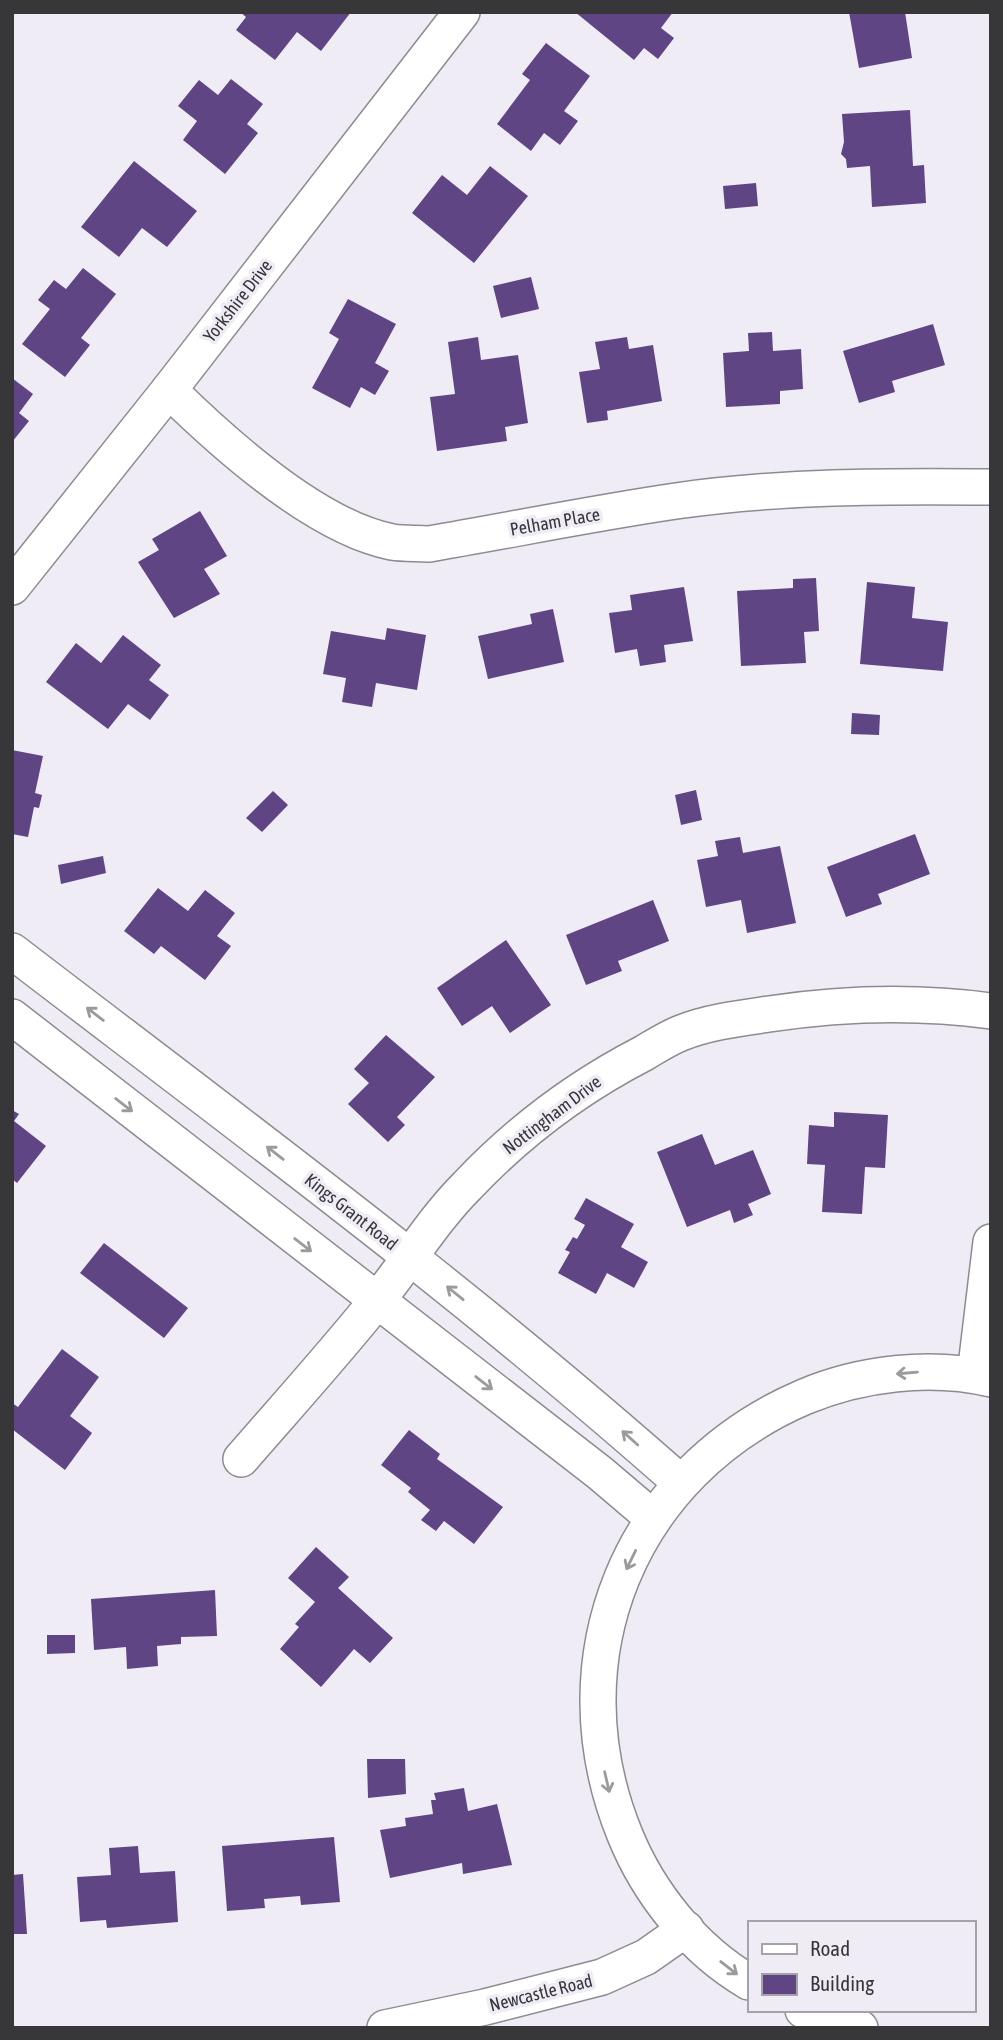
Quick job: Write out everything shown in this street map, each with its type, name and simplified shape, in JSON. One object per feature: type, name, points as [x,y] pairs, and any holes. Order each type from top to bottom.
[{"type":"street","name":"Yorkshire Drive","points":[[12,587],[169,390],[462,12]]},
{"type":"street","name":"Pelham Place","points":[[169,390],[251,464],[312,506],[357,531],[392,542],[429,544],[677,501],[793,489],[991,487]]},
{"type":"street","name":"Kings Grant Road","points":[[12,951],[411,1258],[621,1430],[681,1483]]},
{"type":"street","name":"Nottingham Drive","points":[[241,1459],[377,1300],[411,1258],[436,1220],[466,1187],[508,1145],[554,1108],[616,1067],[682,1032],[742,1018],[818,1007],[880,1004],[957,1006],[991,1011]]},
{"type":"street","points":[[12,1017],[600,1473],[653,1518]]},
{"type":"street","points":[[748,1981],[704,1948],[662,1902],[635,1859],[612,1802],[601,1752],[597,1712],[600,1660],[610,1611],[628,1563],[653,1518],[681,1483],[731,1437],[774,1410],[821,1390],[861,1379],[911,1372],[983,1377],[991,1242]]},
{"type":"street","name":"Newcastle Road","points":[[385,2028],[485,2007],[602,1977],[646,1956],[686,1929]]},
{"type":"street","points":[[808,2012],[860,2028]]},
{"type":"building","points":[[240,12],[351,12],[321,51],[297,32],[275,60],[236,30],[246,17]]},
{"type":"building","points":[[575,12],[673,12],[661,28],[674,38],[658,59],[644,48],[634,60]]},
{"type":"building","points":[[849,12],[905,12],[912,58],[859,68]]},
{"type":"building","points":[[546,43],[590,76],[564,111],[578,121],[560,145],[544,133],[531,151],[497,124],[530,80],[522,74]]},
{"type":"building","points":[[231,79],[263,104],[247,124],[258,133],[225,174],[183,140],[197,121],[178,106],[199,80],[218,95]]},
{"type":"building","points":[[910,110],[913,166],[924,165],[926,203],[872,207],[870,166],[847,168],[846,159],[841,154],[844,142],[842,114]]},
{"type":"building","points":[[134,161],[197,211],[167,247],[142,228],[119,257],[81,227]]},
{"type":"building","points":[[490,166],[528,196],[474,263],[412,213],[442,175],[467,195]]},
{"type":"building","points":[[756,183],[758,206],[725,209],[723,186]]},
{"type":"building","points":[[83,268],[116,294],[81,338],[90,345],[65,377],[22,344],[50,309],[38,300],[54,280],[66,289]]},
{"type":"building","points":[[531,277],[539,309],[501,318],[493,286]]},
{"type":"building","points":[[348,299],[396,324],[375,363],[389,371],[375,395],[361,387],[350,408],[312,388],[339,339],[329,333]]},
{"type":"building","points":[[933,324],[945,365],[892,381],[895,392],[859,403],[843,351]]},
{"type":"building","points":[[772,332],[773,351],[801,349],[803,389],[780,391],[780,404],[726,407],[723,353],[749,351],[748,333]]},
{"type":"building","points":[[478,337],[481,360],[518,355],[528,423],[505,427],[507,441],[437,451],[430,397],[455,394],[448,342]]},
{"type":"building","points":[[627,337],[629,349],[653,345],[662,401],[607,411],[608,420],[587,423],[579,372],[600,369],[595,342]]},
{"type":"building","points":[[12,378],[33,394],[19,413],[29,421],[12,442]]},
{"type":"building","points":[[200,511],[227,556],[204,569],[220,594],[174,618],[138,562],[159,550],[152,539]]},
{"type":"building","points":[[816,578],[819,631],[804,632],[806,663],[741,666],[737,591],[793,588],[793,579]]},
{"type":"building","points":[[867,582],[915,587],[912,618],[948,622],[943,671],[860,664]]},
{"type":"building","points":[[684,587],[693,641],[664,645],[666,662],[640,666],[637,649],[615,653],[609,613],[632,610],[630,595]]},
{"type":"building","points":[[553,609],[564,662],[488,679],[478,636],[532,624],[530,614]]},
{"type":"building","points":[[387,628],[426,635],[417,690],[376,683],[372,707],[342,702],[346,678],[323,674],[331,631],[385,640]]},
{"type":"building","points":[[123,635],[161,665],[149,680],[169,695],[150,720],[128,704],[108,729],[46,682],[76,643],[101,663]]},
{"type":"building","points":[[852,713],[880,715],[879,735],[851,734]]},
{"type":"building","points":[[12,750],[43,756],[35,793],[42,795],[39,808],[34,807],[28,837],[12,834]]},
{"type":"building","points":[[696,790],[702,820],[681,825],[675,795]]},
{"type":"building","points":[[273,791],[288,805],[262,832],[246,818]]},
{"type":"building","points":[[915,834],[930,874],[878,894],[882,904],[846,917],[827,867]]},
{"type":"building","points":[[740,837],[743,853],[780,846],[796,923],[747,933],[741,900],[706,907],[697,860],[718,856],[715,841]]},
{"type":"building","points":[[103,856],[106,873],[61,884],[58,865]]},
{"type":"building","points":[[158,888],[188,911],[205,890],[235,913],[217,936],[231,946],[205,980],[161,946],[154,954],[124,931]]},
{"type":"building","points":[[653,900],[669,941],[618,961],[622,971],[586,985],[566,935]]},
{"type":"building","points":[[506,940],[551,1005],[510,1033],[492,1006],[462,1026],[437,988]]},
{"type":"building","points":[[386,1035],[435,1077],[397,1117],[405,1125],[388,1142],[348,1104],[369,1083],[354,1069]]},
{"type":"building","points":[[12,1110],[19,1114],[14,1121],[46,1146],[17,1183],[12,1179]]},
{"type":"building","points":[[834,1112],[888,1115],[885,1168],[865,1167],[862,1214],[822,1212],[825,1165],[807,1164],[809,1125],[834,1127]]},
{"type":"building","points":[[702,1134],[715,1165],[753,1150],[771,1194],[748,1204],[753,1215],[734,1223],[730,1210],[687,1227],[657,1152]]},
{"type":"building","points":[[586,1198],[634,1224],[621,1247],[648,1262],[634,1288],[607,1273],[596,1294],[558,1273],[570,1252],[565,1250],[573,1237],[577,1239],[585,1225],[574,1219]]},
{"type":"building","points":[[104,1243],[188,1308],[164,1338],[80,1273]]},
{"type":"building","points":[[62,1349],[99,1377],[70,1416],[92,1433],[65,1470],[12,1429],[12,1403],[18,1407]]},
{"type":"building","points":[[409,1430],[440,1454],[437,1459],[503,1507],[474,1544],[444,1521],[436,1531],[421,1520],[430,1510],[408,1492],[411,1488],[381,1465]]},
{"type":"building","points":[[316,1547],[349,1577],[338,1588],[393,1638],[370,1663],[354,1649],[321,1687],[280,1649],[299,1627],[295,1624],[315,1602],[288,1578]]},
{"type":"building","points":[[215,1590],[217,1636],[181,1637],[181,1644],[157,1646],[158,1666],[127,1669],[126,1647],[94,1650],[91,1599]]},
{"type":"building","points":[[47,1635],[75,1635],[75,1653],[47,1654]]},
{"type":"building","points":[[367,1759],[405,1759],[406,1794],[368,1798]]},
{"type":"building","points":[[464,1788],[468,1811],[497,1804],[512,1865],[463,1874],[462,1863],[390,1878],[380,1830],[406,1826],[405,1818],[433,1814],[431,1800],[436,1800],[434,1793]]},
{"type":"building","points":[[334,1837],[340,1902],[301,1905],[300,1896],[264,1899],[265,1908],[227,1911],[222,1846]]},
{"type":"building","points":[[138,1846],[140,1873],[175,1871],[178,1922],[107,1928],[106,1920],[80,1922],[77,1877],[111,1875],[109,1848]]},
{"type":"building","points":[[23,1874],[27,1934],[12,1934],[12,1875]]}]
